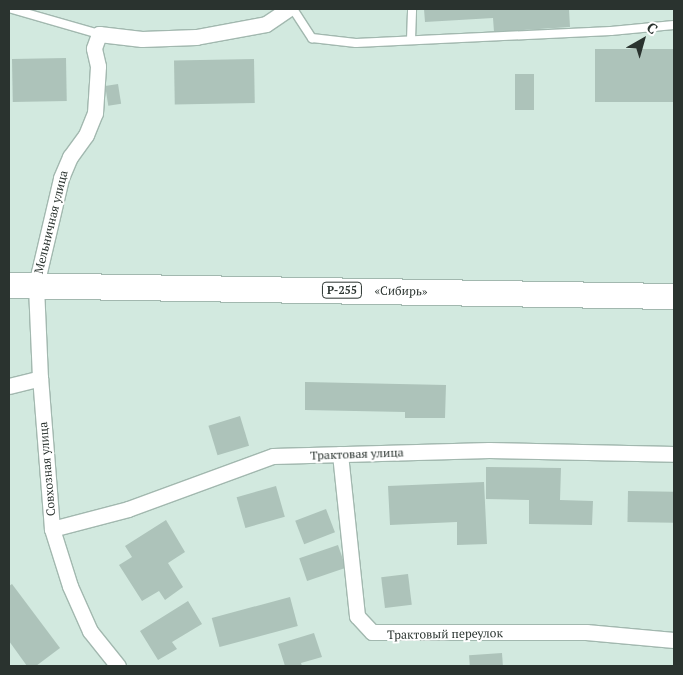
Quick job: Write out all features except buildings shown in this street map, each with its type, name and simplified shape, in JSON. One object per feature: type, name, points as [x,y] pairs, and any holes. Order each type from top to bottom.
[{"type":"highway","name":"«Сибирь»","points":[[9,285],[674,296]]},
{"type":"street","points":[[99,34],[151,39],[196,37],[266,24],[288,9]]},
{"type":"street","name":"Мельничная улица","points":[[36,285],[65,165],[86,135],[95,113],[98,66],[94,48],[99,34]]},
{"type":"street","name":"Совхозная улица","points":[[36,285],[40,378],[52,529],[70,586],[90,631],[118,666]]},
{"type":"street","points":[[9,386],[40,378]]},
{"type":"street","name":"Трактовая улица","points":[[52,529],[128,509],[273,456],[489,450],[674,454]]},
{"type":"street","name":"Трактовый переулок","points":[[340,454],[357,616],[372,632],[586,632],[674,640]]},
{"type":"lane","points":[[12,9],[99,34]]},
{"type":"lane","points":[[293,9],[312,38],[356,43],[611,31],[674,25]]},
{"type":"lane","points":[[411,40],[412,9]]}]
